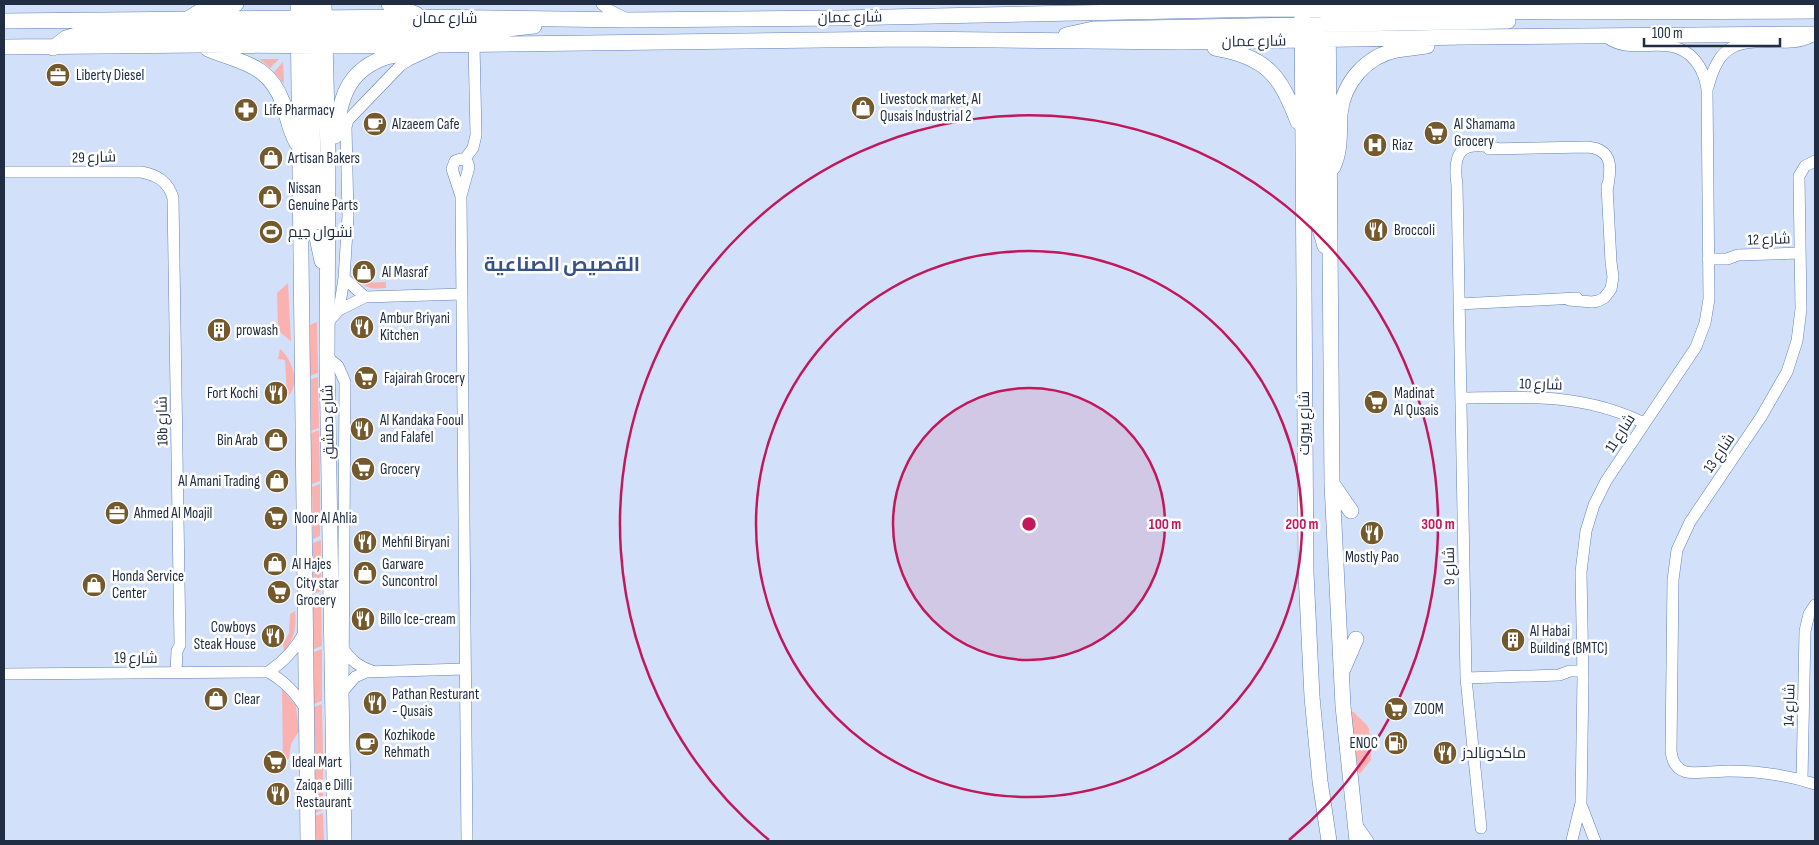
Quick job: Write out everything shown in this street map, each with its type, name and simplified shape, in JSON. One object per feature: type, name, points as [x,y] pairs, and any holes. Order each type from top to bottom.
[{"type":"main road","points":[[192,19],[236,4]]},
{"type":"main road","points":[[389,4],[421,17]]},
{"type":"main road","points":[[1173,12],[1186,6],[1199,4]]},
{"type":"main road","points":[[1455,4],[1469,11]]},
{"type":"main road","points":[[1315,6],[1317,219],[1321,238],[1329,255]]},
{"type":"main road","name":"شارع عمان","points":[[4,48],[200,45],[311,25],[421,17],[628,20],[1173,12],[1315,6],[1568,12],[1815,11]]},
{"type":"main road","points":[[1050,41],[1077,32],[1093,30],[1315,32],[1542,20],[1568,12]]},
{"type":"main road","name":"شارع عمان","points":[[4,21],[192,19],[311,25],[422,44],[907,38],[1182,42],[1315,32],[1451,37],[1815,34]]},
{"type":"main road","points":[[53,48],[66,38],[80,34],[311,25],[499,30],[525,28],[557,20]]},
{"type":"main road","points":[[311,25],[314,223],[318,249],[327,274]]},
{"type":"main road","name":"شارع دمشق","points":[[308,841],[300,146],[311,25]]},
{"type":"main road","name":"شارع دمشق","points":[[311,25],[328,154],[327,357],[335,841]]},
{"type":"main road","name":"شارع بيروت","points":[[1315,32],[1302,132],[1306,573],[1312,698],[1328,841]]},
{"type":"main road","name":"شارع بيروت","points":[[1315,32],[1328,175],[1332,484],[1341,673],[1357,841]]},
{"type":"main road","points":[[1328,175],[1338,154],[1340,115],[1344,95],[1360,70],[1374,59],[1388,52],[1432,45],[1451,37]]},
{"type":"main road","points":[[1182,42],[1236,52],[1262,64],[1285,90],[1302,132]]},
{"type":"main road","points":[[328,154],[334,142],[343,96],[358,74],[379,60],[407,52],[422,44]]},
{"type":"main road","points":[[200,45],[246,62],[267,75],[280,95],[289,126],[300,146]]},
{"type":"main road","points":[[1332,484],[1351,511]]},
{"type":"main road","points":[[1341,673],[1356,639]]},
{"type":"street","points":[[192,19],[208,4]]},
{"type":"street","points":[[602,4],[608,10],[628,20]]},
{"type":"street","name":"شارع 11","points":[[1708,88],[1717,61],[1737,45],[1752,41],[1797,42],[1815,34]]},
{"type":"street","name":"شارع 11","points":[[1572,841],[1581,803],[1583,674],[1581,572],[1586,531],[1600,493],[1641,427],[1690,357],[1701,336],[1708,311],[1708,88],[1706,80],[1698,63],[1685,51],[1677,47],[1668,44],[1625,46],[1605,36]]},
{"type":"street","points":[[339,310],[344,278],[348,216],[346,127],[348,120],[401,65],[443,44]]},
{"type":"street","points":[[467,841],[461,196],[452,166],[455,161],[464,160],[473,148],[476,135],[474,44]]},
{"type":"street","name":"شارع 9","points":[[1459,304],[1569,300],[1592,302],[1604,298],[1608,294],[1613,283],[1607,191],[1611,169],[1607,157],[1599,149],[1593,147],[1496,148],[1476,145],[1470,146],[1460,153],[1455,164],[1457,184],[1459,304],[1466,678],[1480,828]]},
{"type":"street","name":"شارع 13","points":[[1815,161],[1801,170],[1798,182],[1800,195],[1801,309],[1798,333],[1787,372],[1761,417],[1690,522],[1677,550],[1673,580],[1673,731],[1676,750],[1680,759],[1692,767],[1707,771],[1759,772],[1815,784]]},
{"type":"street","name":"شارع 13","points":[[1800,195],[1804,179],[1815,168]]},
{"type":"street","name":"شارع 29","points":[[4,172],[141,172],[154,175],[164,181],[171,191],[173,198]]},
{"type":"street","name":"18b شارع","points":[[173,198],[180,645],[177,651],[179,672]]},
{"type":"street","name":"شارع 12","points":[[1708,255],[1731,258],[1738,255],[1800,253]]},
{"type":"street","points":[[344,278],[365,297]]},
{"type":"street","points":[[328,322],[339,310],[365,297],[462,294]]},
{"type":"street","points":[[327,357],[338,366],[345,382],[343,691],[346,841]]},
{"type":"street","name":"شارع 10","points":[[1461,398],[1561,398],[1590,403],[1618,413],[1641,427]]},
{"type":"street","name":"شارع 14","points":[[1802,780],[1805,631],[1803,612],[1808,601],[1815,597]]},
{"type":"street","name":"شارع 14","points":[[1805,631],[1808,614],[1815,605]]},
{"type":"street","points":[[305,631],[294,650],[268,672],[286,684],[306,710]]},
{"type":"street","points":[[344,650],[359,666],[372,671]]},
{"type":"street","points":[[343,691],[355,677],[372,671],[464,670]]},
{"type":"street","name":"شارع 19","points":[[4,674],[268,672]]},
{"type":"street","points":[[1466,678],[1558,675],[1566,678],[1583,674]]},
{"type":"street","name":"شارع 11","points":[[1581,803],[1595,841]]},
{"type":"street","points":[[1355,822],[1368,841]]},
{"type":"street","points":[[1572,841],[1584,837],[1595,841]]},
{"type":"shaded area","points":[[259,59],[279,59],[270,68]]},
{"type":"shaded area","points":[[283,62],[284,84],[274,72]]},
{"type":"shaded area","points":[[386,282],[386,288],[369,287],[360,283]]},
{"type":"shaded area","points":[[288,283],[291,341],[281,333],[278,327],[277,293]]},
{"type":"shaded area","points":[[317,322],[318,373],[310,376],[310,325]]},
{"type":"shaded area","points":[[280,349],[289,359],[294,373],[294,386],[287,397],[285,360],[278,359]]},
{"type":"shaded area","points":[[318,377],[319,428],[311,431],[311,379]]},
{"type":"shaded area","points":[[319,430],[320,481],[312,484],[311,433]]},
{"type":"shaded area","points":[[320,484],[320,536],[313,539],[312,487]]},
{"type":"shaded area","points":[[321,540],[321,591],[313,594],[313,543]]},
{"type":"shaded area","points":[[321,594],[322,646],[314,649],[313,598]]},
{"type":"shaded area","points":[[295,611],[294,633],[284,651],[283,644],[289,633],[290,614]]},
{"type":"shaded area","points":[[322,649],[322,701],[314,704],[314,652]]},
{"type":"shaded area","points":[[282,689],[296,706],[299,731],[291,744],[289,758],[283,764]]},
{"type":"shaded area","points":[[322,704],[323,756],[315,759],[314,707]]},
{"type":"shaded area","points":[[1350,712],[1354,712],[1369,729],[1371,760],[1360,774],[1358,772]]},
{"type":"shaded area","points":[[323,759],[323,810],[315,813],[315,762]]},
{"type":"shaded area","points":[[323,813],[324,841],[316,841],[315,816]]},
{"type":"place","name":"Liberty Diesel","points":[[58,75]]},
{"type":"place","name":"Livestock market, Al Qusais Industrial 2","points":[[863,108]]},
{"type":"place","name":"Life Pharmacy","points":[[246,110]]},
{"type":"place","name":"Alzaeem Cafe","points":[[375,124]]},
{"type":"place","name":"Al Shamama Grocery","points":[[1436,133]]},
{"type":"place","name":"Riaz","points":[[1375,145]]},
{"type":"place","name":"Artisan Bakers","points":[[271,158]]},
{"type":"place","name":"Nissan Genuine Parts","points":[[270,197]]},
{"type":"place","name":"Broccoli","points":[[1376,230]]},
{"type":"place","name":"نشوان جيم","points":[[271,232]]},
{"type":"place","name":"Al Masraf","points":[[364,272]]},
{"type":"place","name":"Ambur Briyani Kitchen","points":[[362,327]]},
{"type":"place","name":"prowash","points":[[219,330]]},
{"type":"place","name":"Fajairah Grocery","points":[[366,378]]},
{"type":"place","name":"Fort Kochi","points":[[276,393]]},
{"type":"place","name":"Madinat Al Qusais","points":[[1376,402]]},
{"type":"place","name":"Al Kandaka Fooul and Falafel","points":[[362,429]]},
{"type":"place","name":"Bin Arab","points":[[276,440]]},
{"type":"place","name":"Grocery","points":[[363,469]]},
{"type":"place","name":"Al Amani Trading","points":[[277,481]]},
{"type":"place","name":"Ahmed Al Moajil","points":[[117,513]]},
{"type":"place","name":"Noor Al Ahlia","points":[[276,518]]},
{"type":"place","name":"Mostly Pao","points":[[1372,533]]},
{"type":"place","name":"Mehfil Biryani","points":[[365,542]]},
{"type":"place","name":"Al Hajes","points":[[275,564]]},
{"type":"place","name":"Garware Suncontrol","points":[[365,573]]},
{"type":"place","name":"Honda Service Center","points":[[94,585]]},
{"type":"place","name":"City star Grocery","points":[[279,592]]},
{"type":"place","name":"Billo Ice-cream","points":[[363,619]]},
{"type":"place","name":"Cowboys Steak House","points":[[273,636]]},
{"type":"place","name":"Al Habai Building (BMTC)","points":[[1513,640]]},
{"type":"place","name":"Clear","points":[[216,699]]},
{"type":"place","name":"Pathan Resturant - Qusais","points":[[375,703]]},
{"type":"place","name":"ZOOM","points":[[1396,709]]},
{"type":"place","name":"ENOC","points":[[1396,743]]},
{"type":"place","name":"Kozhikode Rehmath","points":[[367,744]]},
{"type":"place","name":"ماكدونالدز","points":[[1445,753]]},
{"type":"place","name":"Ideal Mart","points":[[275,762]]},
{"type":"place","name":"Zaiqa e Dilli Restaurant","points":[[278,794]]},
{"type":"district","name":"القصيص الصناعية","points":[[562,264]]}]
